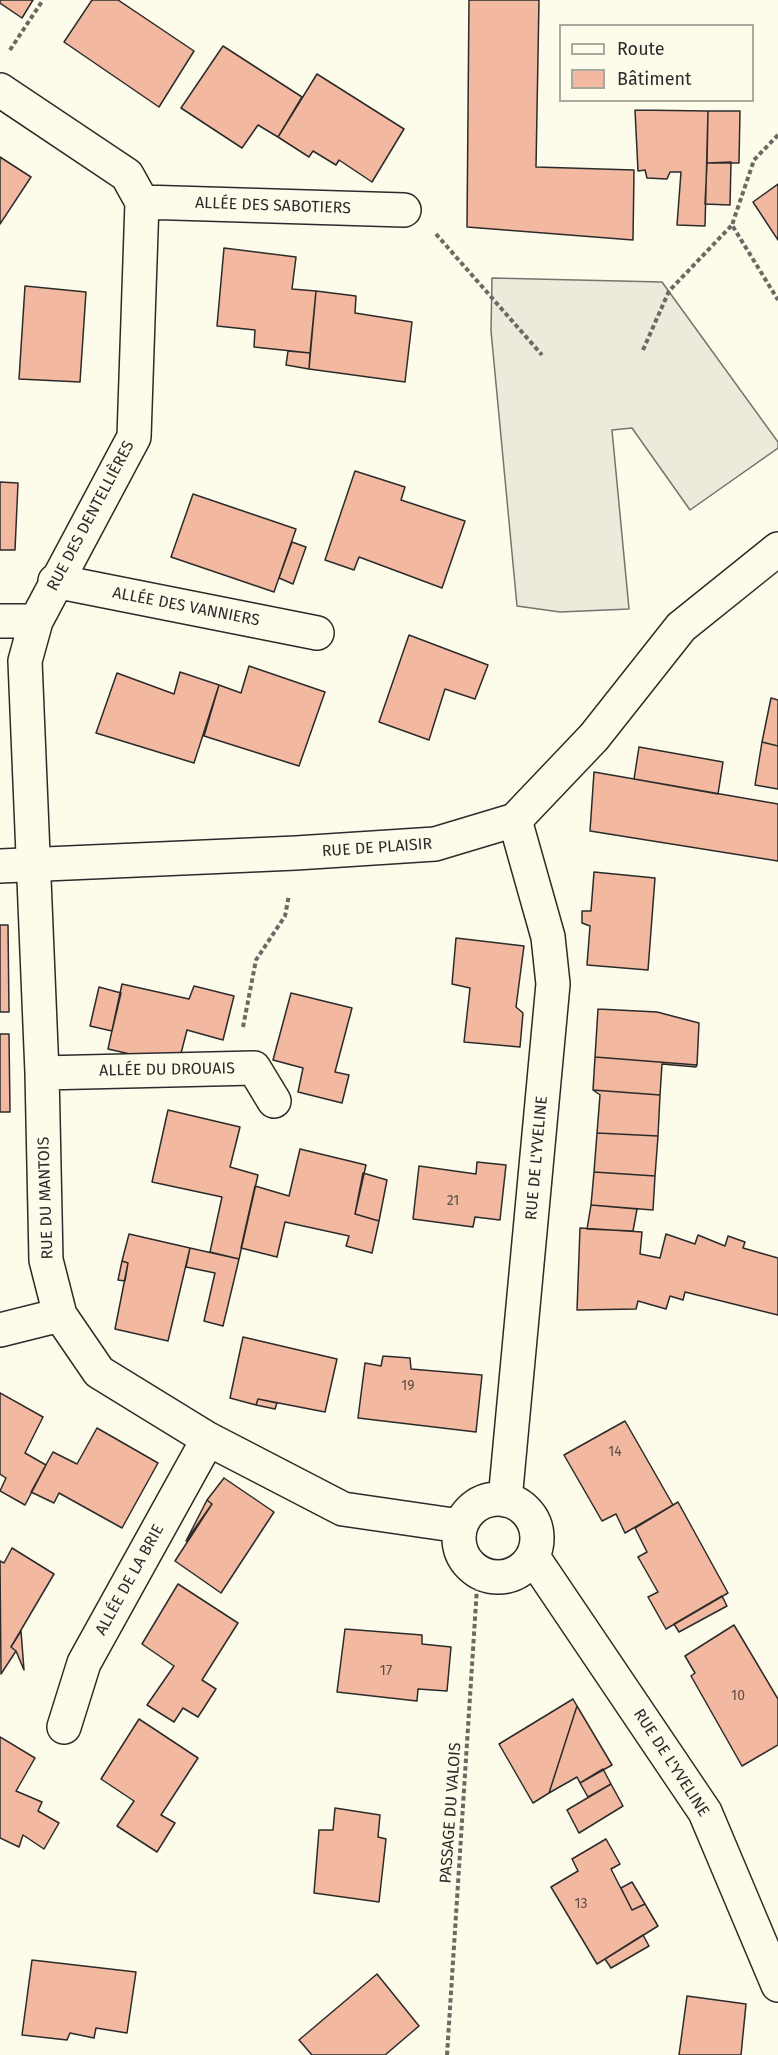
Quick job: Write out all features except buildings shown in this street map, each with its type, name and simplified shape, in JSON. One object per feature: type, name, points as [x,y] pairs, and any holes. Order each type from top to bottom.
[{"type":"street","points":[[0,90],[127,175],[142,202]]},
{"type":"street","name":"ALLÉE DES SABOTIERS","points":[[142,202],[404,210]]},
{"type":"street","name":"RUE DES DENTELLIÈRES","points":[[34,865],[25,661],[36,621],[55,581],[134,437],[142,202]]},
{"type":"street","name":"RUE DE PLAISIR","points":[[0,866],[296,853],[435,844],[515,820],[594,737],[681,627],[778,549]]},
{"type":"street","name":"ALLÉE DES VANNIERS","points":[[55,581],[317,633]]},
{"type":"street","points":[[0,621],[36,621]]},
{"type":"street","name":"RUE DE L'YVELINE","points":[[506,1500],[553,984],[548,937],[515,820]]},
{"type":"street","name":"RUE DU MANTOIS","points":[[34,865],[46,1260],[60,1315],[99,1372],[208,1439],[343,1509],[460,1526]]},
{"type":"street","name":"ALLÉE DU DROUAIS","points":[[42,1073],[254,1068],[274,1101]]},
{"type":"street","points":[[0,1330],[60,1315]]},
{"type":"street","name":"ALLÉE DE LA BRIE","points":[[64,1726],[84,1663],[208,1439]]},
{"type":"street","points":[[485,1500],[506,1500],[523,1507],[532,1518],[537,1544],[533,1557],[514,1574],[502,1578],[490,1577],[467,1564],[460,1552],[458,1539],[460,1526],[474,1506],[485,1500]]},
{"type":"street","name":"RUE DE L'YVELINE","points":[[533,1557],[705,1812],[778,1985]]},
{"type":"path","points":[[6,57],[43,0]]},
{"type":"path","points":[[643,350],[669,291],[732,225],[754,160],[778,135]]},
{"type":"path","points":[[404,210],[444,240],[542,355]]},
{"type":"path","points":[[732,225],[778,300]]},
{"type":"path","points":[[234,1069],[256,960],[285,916],[296,853]]},
{"type":"path","name":"PASSAGE DU VALOIS","points":[[447,2055],[478,1572]]},
{"type":"shaded area","points":[[492,278],[662,282],[778,442],[778,448],[690,510],[632,428],[612,430],[629,609],[560,612],[517,606],[491,331]]}]
